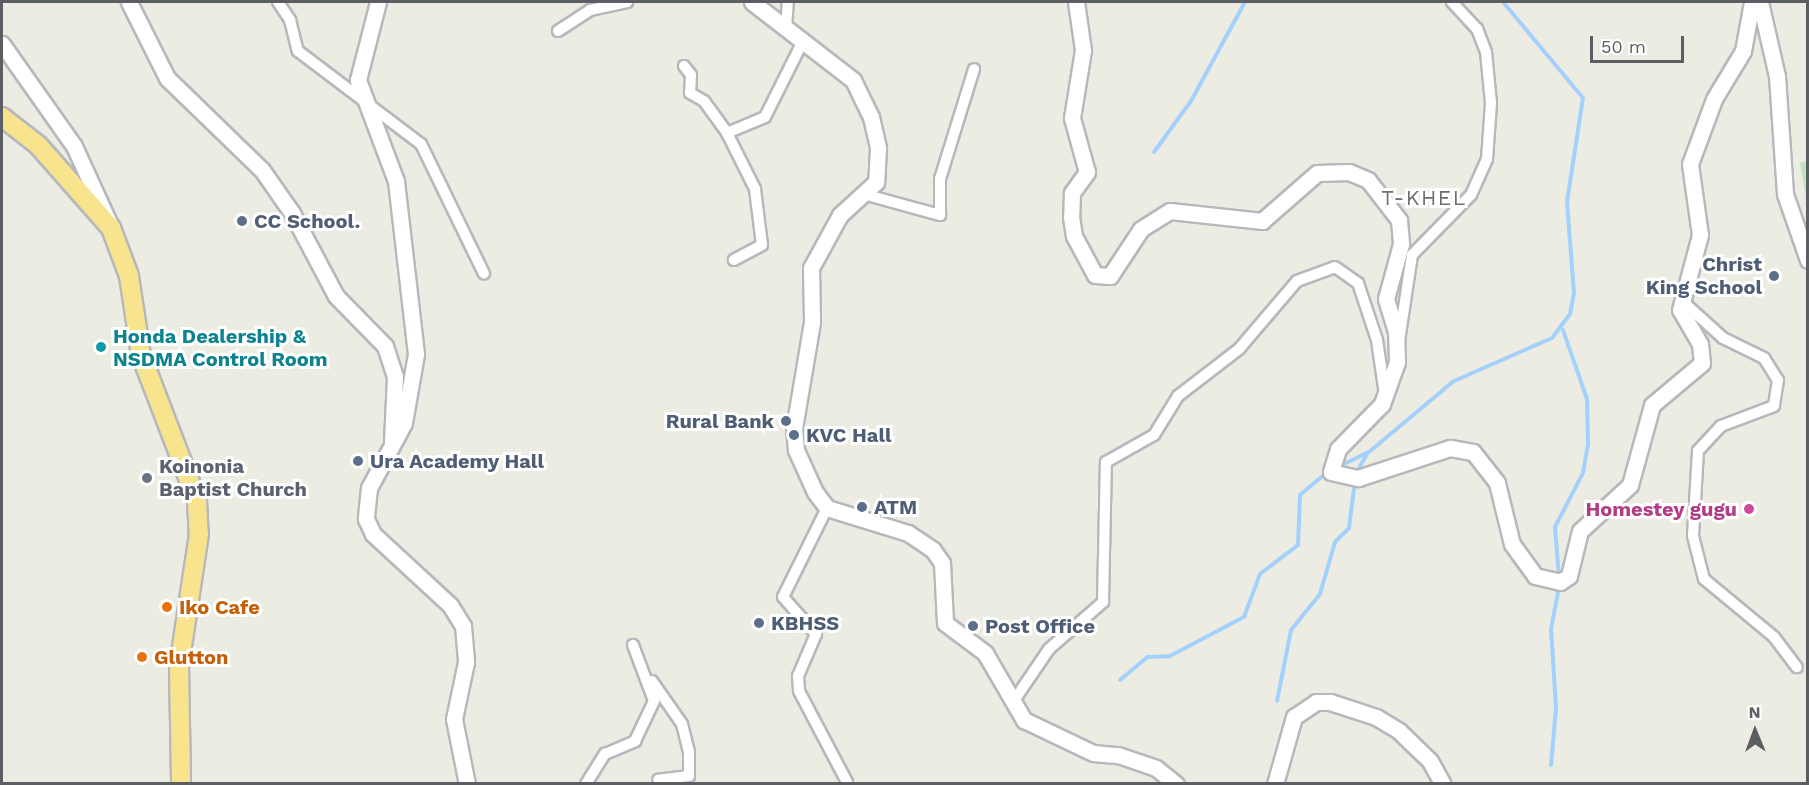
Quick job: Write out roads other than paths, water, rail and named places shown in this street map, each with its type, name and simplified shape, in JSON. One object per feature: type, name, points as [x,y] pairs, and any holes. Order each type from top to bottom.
[{"type":"highway","points":[[2,117],[61,167],[111,228],[129,276],[141,355],[187,467],[200,519],[179,666],[181,783]]},
{"type":"street","points":[[129,2],[167,78],[186,103],[227,131],[262,170],[292,213],[336,296],[374,328],[386,346],[395,376],[392,442]]},
{"type":"street","points":[[278,2],[290,20],[298,51],[421,144],[484,274]]},
{"type":"street","points":[[378,2],[358,80],[396,181],[416,354],[404,423],[369,488],[366,519],[373,534],[450,605],[463,626],[466,662],[454,719],[467,783]]},
{"type":"street","points":[[558,32],[590,10],[627,2]]},
{"type":"street","points":[[753,2],[804,39],[853,80],[872,117],[879,166],[867,195],[840,215],[811,268],[812,322],[794,428],[799,456],[826,508],[908,533],[933,550],[942,562],[945,623],[985,653],[1018,714],[1034,725],[1093,753],[1118,755],[1156,768],[1176,783]]},
{"type":"street","points":[[786,28],[788,2]]},
{"type":"street","points":[[1077,2],[1083,50],[1072,118],[1087,172],[1072,193],[1071,216],[1074,236],[1095,275],[1110,276],[1141,229],[1163,213],[1203,212],[1262,221],[1317,173],[1349,172],[1382,193],[1398,220],[1401,244],[1386,299],[1396,347]]},
{"type":"street","points":[[1452,2],[1477,30],[1486,52],[1491,103],[1487,159],[1472,195],[1412,255],[1396,347],[1395,378],[1385,399],[1331,460],[1331,472],[1352,478],[1450,448],[1473,452],[1497,483],[1512,544],[1536,576],[1560,582],[1569,576],[1580,531],[1630,485],[1652,405],[1702,363],[1700,344],[1683,318],[1681,300],[1700,235],[1690,164],[1714,99],[1743,51],[1752,2]]},
{"type":"street","points":[[1760,2],[1777,76],[1785,194],[1808,260]]},
{"type":"street","points":[[728,133],[765,117],[804,39]]},
{"type":"street","points":[[2,44],[74,146],[111,228]]},
{"type":"street","points":[[684,66],[692,75],[690,93],[704,101],[728,133],[755,189],[762,239],[759,249],[734,260]]},
{"type":"street","points":[[867,195],[940,215],[940,179],[974,69]]},
{"type":"street","points":[[1013,702],[1050,649],[1103,602],[1106,462],[1154,435],[1179,396],[1239,349],[1297,281],[1335,267],[1358,283],[1377,340],[1385,399]]},
{"type":"street","points":[[1681,300],[1723,338],[1764,358],[1778,380],[1774,406],[1721,426],[1698,451],[1693,536],[1704,579],[1774,637],[1797,667]]},
{"type":"street","points":[[826,508],[783,597],[816,634],[798,676],[799,691],[847,782]]},
{"type":"street","points":[[633,645],[649,676],[682,724],[689,752],[689,776],[658,780]]},
{"type":"street","points":[[586,783],[605,754],[635,741],[654,701],[649,676]]},
{"type":"street","points":[[1275,783],[1294,717],[1316,702],[1330,702],[1376,717],[1398,731],[1430,761],[1443,783]]},
{"type":"waterway","points":[[1154,152],[1191,101],[1245,2]]},
{"type":"waterway","points":[[1338,467],[1369,452],[1454,381],[1552,338],[1570,314],[1574,293],[1567,202],[1583,98],[1503,2]]},
{"type":"waterway","points":[[1559,577],[1555,527],[1583,473],[1588,445],[1587,399],[1563,330]]},
{"type":"waterway","points":[[1356,473],[1367,454]]},
{"type":"waterway","points":[[1120,680],[1147,657],[1170,656],[1244,617],[1260,574],[1298,545],[1300,495],[1324,475]]},
{"type":"waterway","points":[[1277,701],[1291,630],[1320,594],[1335,542],[1349,528],[1355,481]]},
{"type":"waterway","points":[[1551,765],[1556,708],[1551,629],[1559,587]]},
{"type":"place","name":"CC School.","points":[[242,221]]},
{"type":"place","name":"Christ King School","points":[[1774,276]]},
{"type":"place","name":"Honda Dealership & NSDMA Control Room","points":[[101,347]]},
{"type":"place","name":"Rural Bank","points":[[786,421]]},
{"type":"place","name":"KVC Hall","points":[[794,435]]},
{"type":"place","name":"Ura Academy Hall","points":[[358,461]]},
{"type":"place","name":"Koinonia Baptist Church","points":[[147,478]]},
{"type":"place","name":"ATM","points":[[862,507]]},
{"type":"place","name":"Homestey gugu","points":[[1749,509]]},
{"type":"place","name":"Iko Cafe","points":[[167,607]]},
{"type":"place","name":"KBHSS","points":[[759,623]]},
{"type":"place","name":"Post Office","points":[[973,626]]},
{"type":"place","name":"Glutton","points":[[142,657]]},
{"type":"district","name":"T-KHEL","points":[[1424,198]]}]
